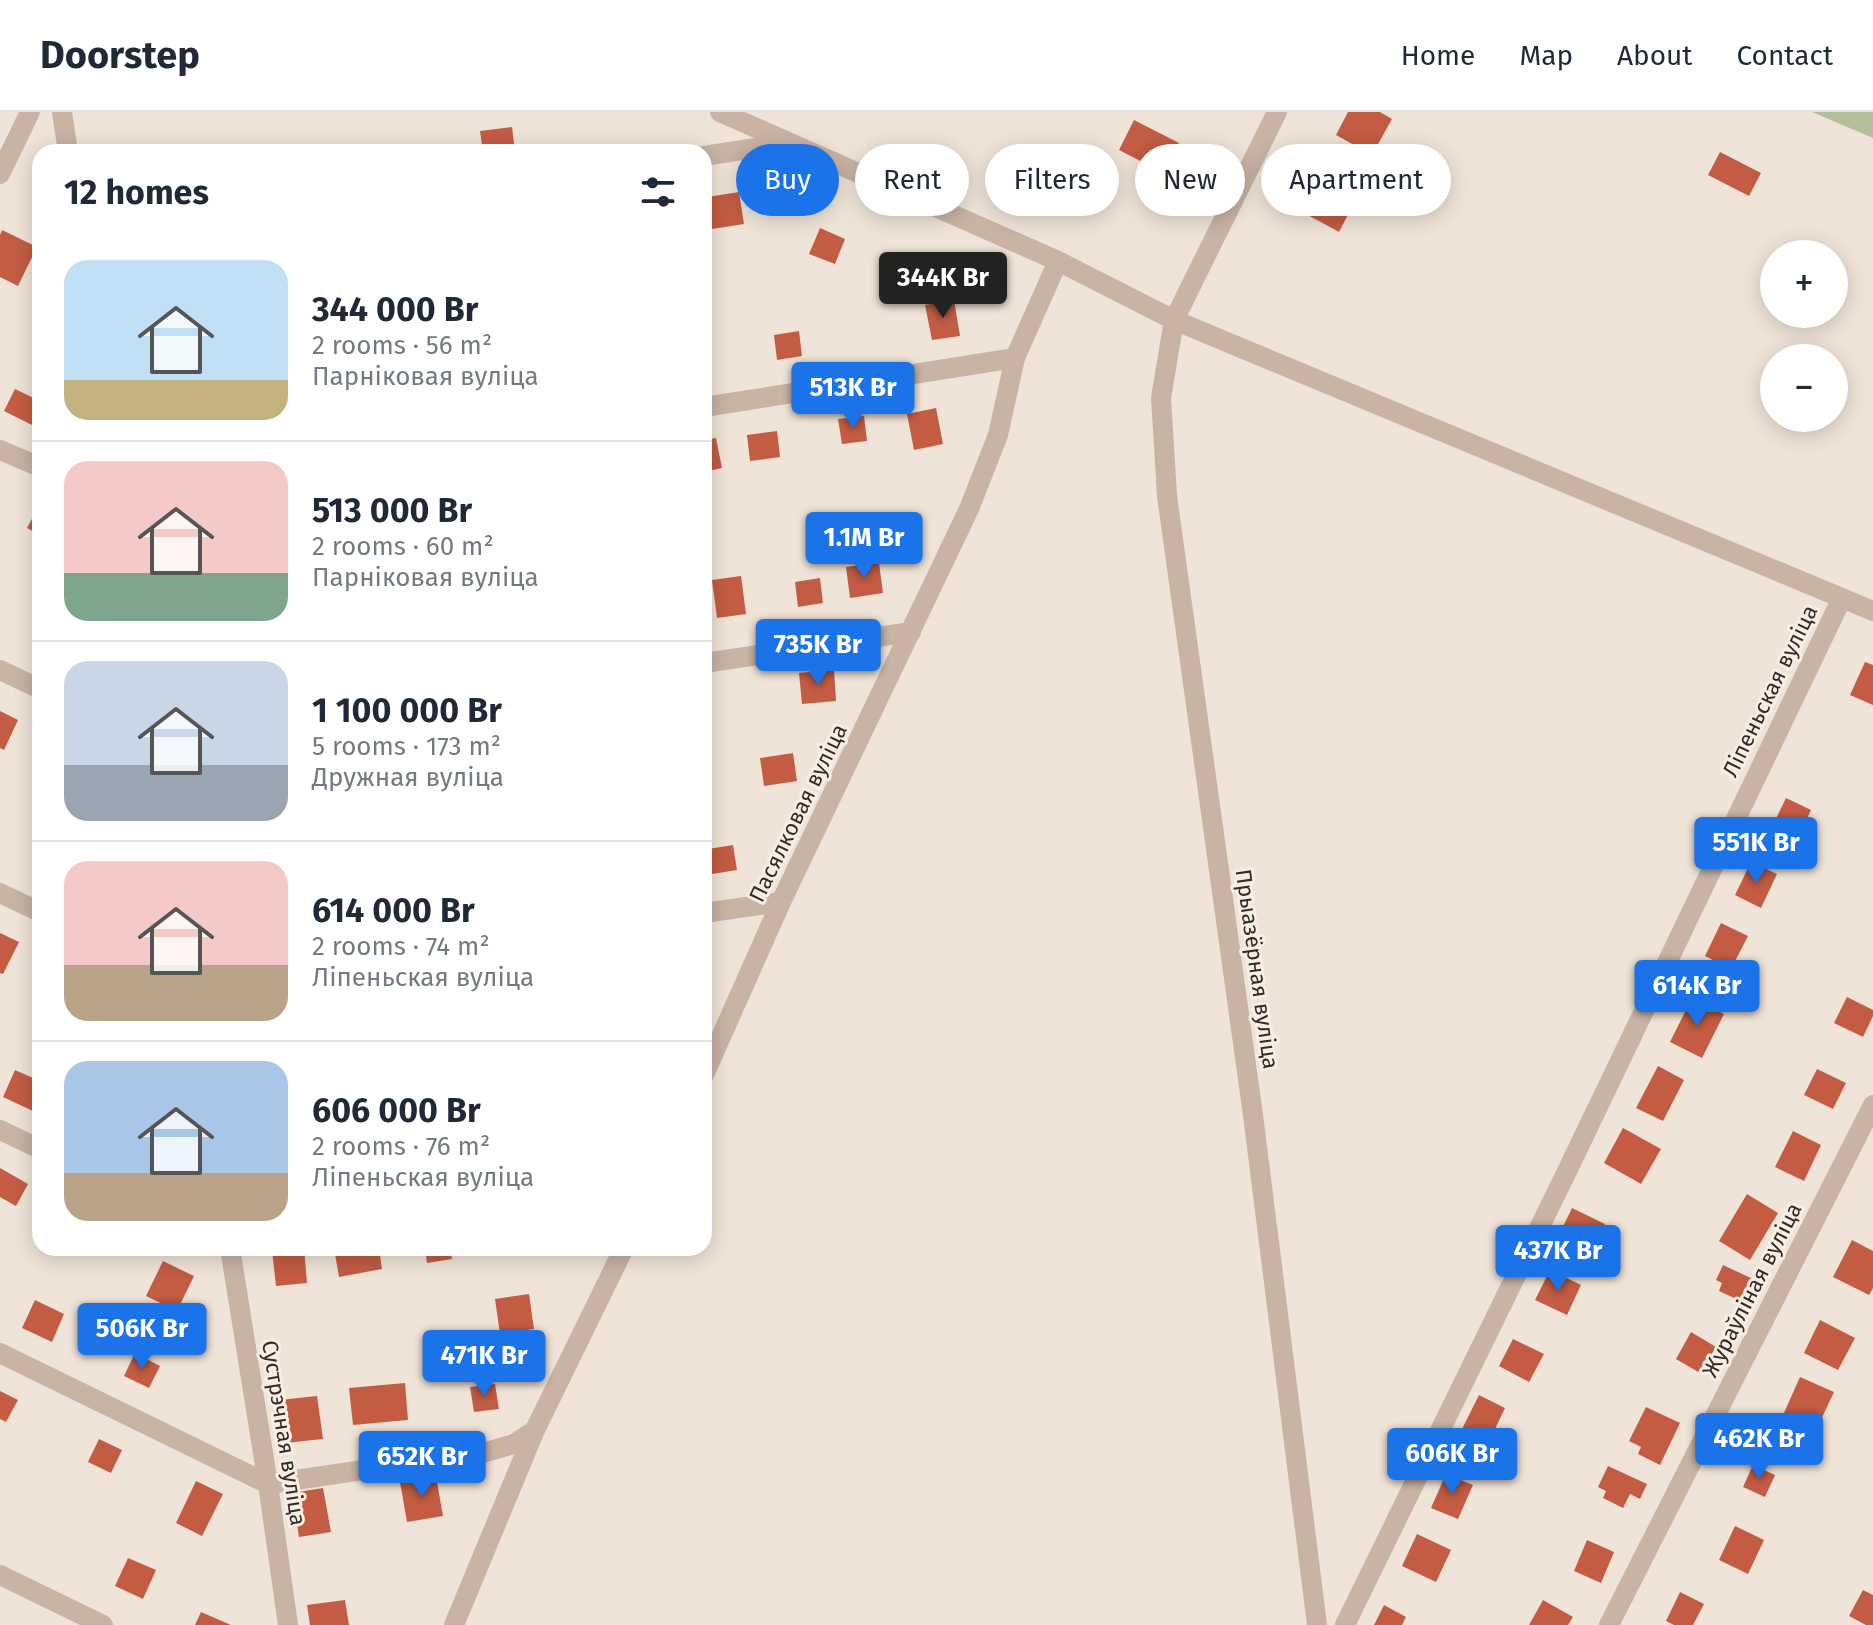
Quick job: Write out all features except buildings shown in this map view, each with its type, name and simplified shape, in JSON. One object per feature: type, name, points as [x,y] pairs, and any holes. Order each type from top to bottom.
[{"type":"street","points":[[0,174],[30,112]]},
{"type":"street","points":[[62,112],[67,144]]},
{"type":"street","points":[[720,112],[1058,261],[1174,320],[1873,611]]},
{"type":"street","name":"Прыазёрная вуліца","points":[[1277,112],[1174,320],[1161,398],[1167,496],[1253,1115],[1317,1625]]},
{"type":"street","points":[[712,155],[789,143]]},
{"type":"street","name":"Пасялковая вуліца","points":[[712,1057],[781,902],[969,509],[998,435],[1015,358],[1058,261]]},
{"type":"street","points":[[712,406],[1015,358]]},
{"type":"street","points":[[0,450],[32,464]]},
{"type":"street","name":"Ліпеньская вуліца","points":[[1345,1625],[1842,598]]},
{"type":"street","points":[[712,662],[911,632]]},
{"type":"street","points":[[0,670],[32,685]]},
{"type":"street","points":[[0,893],[32,908]]},
{"type":"street","points":[[712,912],[781,902]]},
{"type":"street","name":"Жураўліная вуліца","points":[[1609,1625],[1873,1105]]},
{"type":"street","points":[[0,1130],[32,1145]]},
{"type":"street","name":"Сустрэчная вуліца","points":[[231,1256],[288,1625]]},
{"type":"street","points":[[454,1625],[535,1430],[620,1256]]},
{"type":"street","points":[[0,1353],[268,1484],[486,1452],[514,1444],[535,1430]]},
{"type":"street","points":[[0,1575],[103,1625]]},
{"type":"green space","points":[[1812,112],[1873,112],[1873,138]]}]
